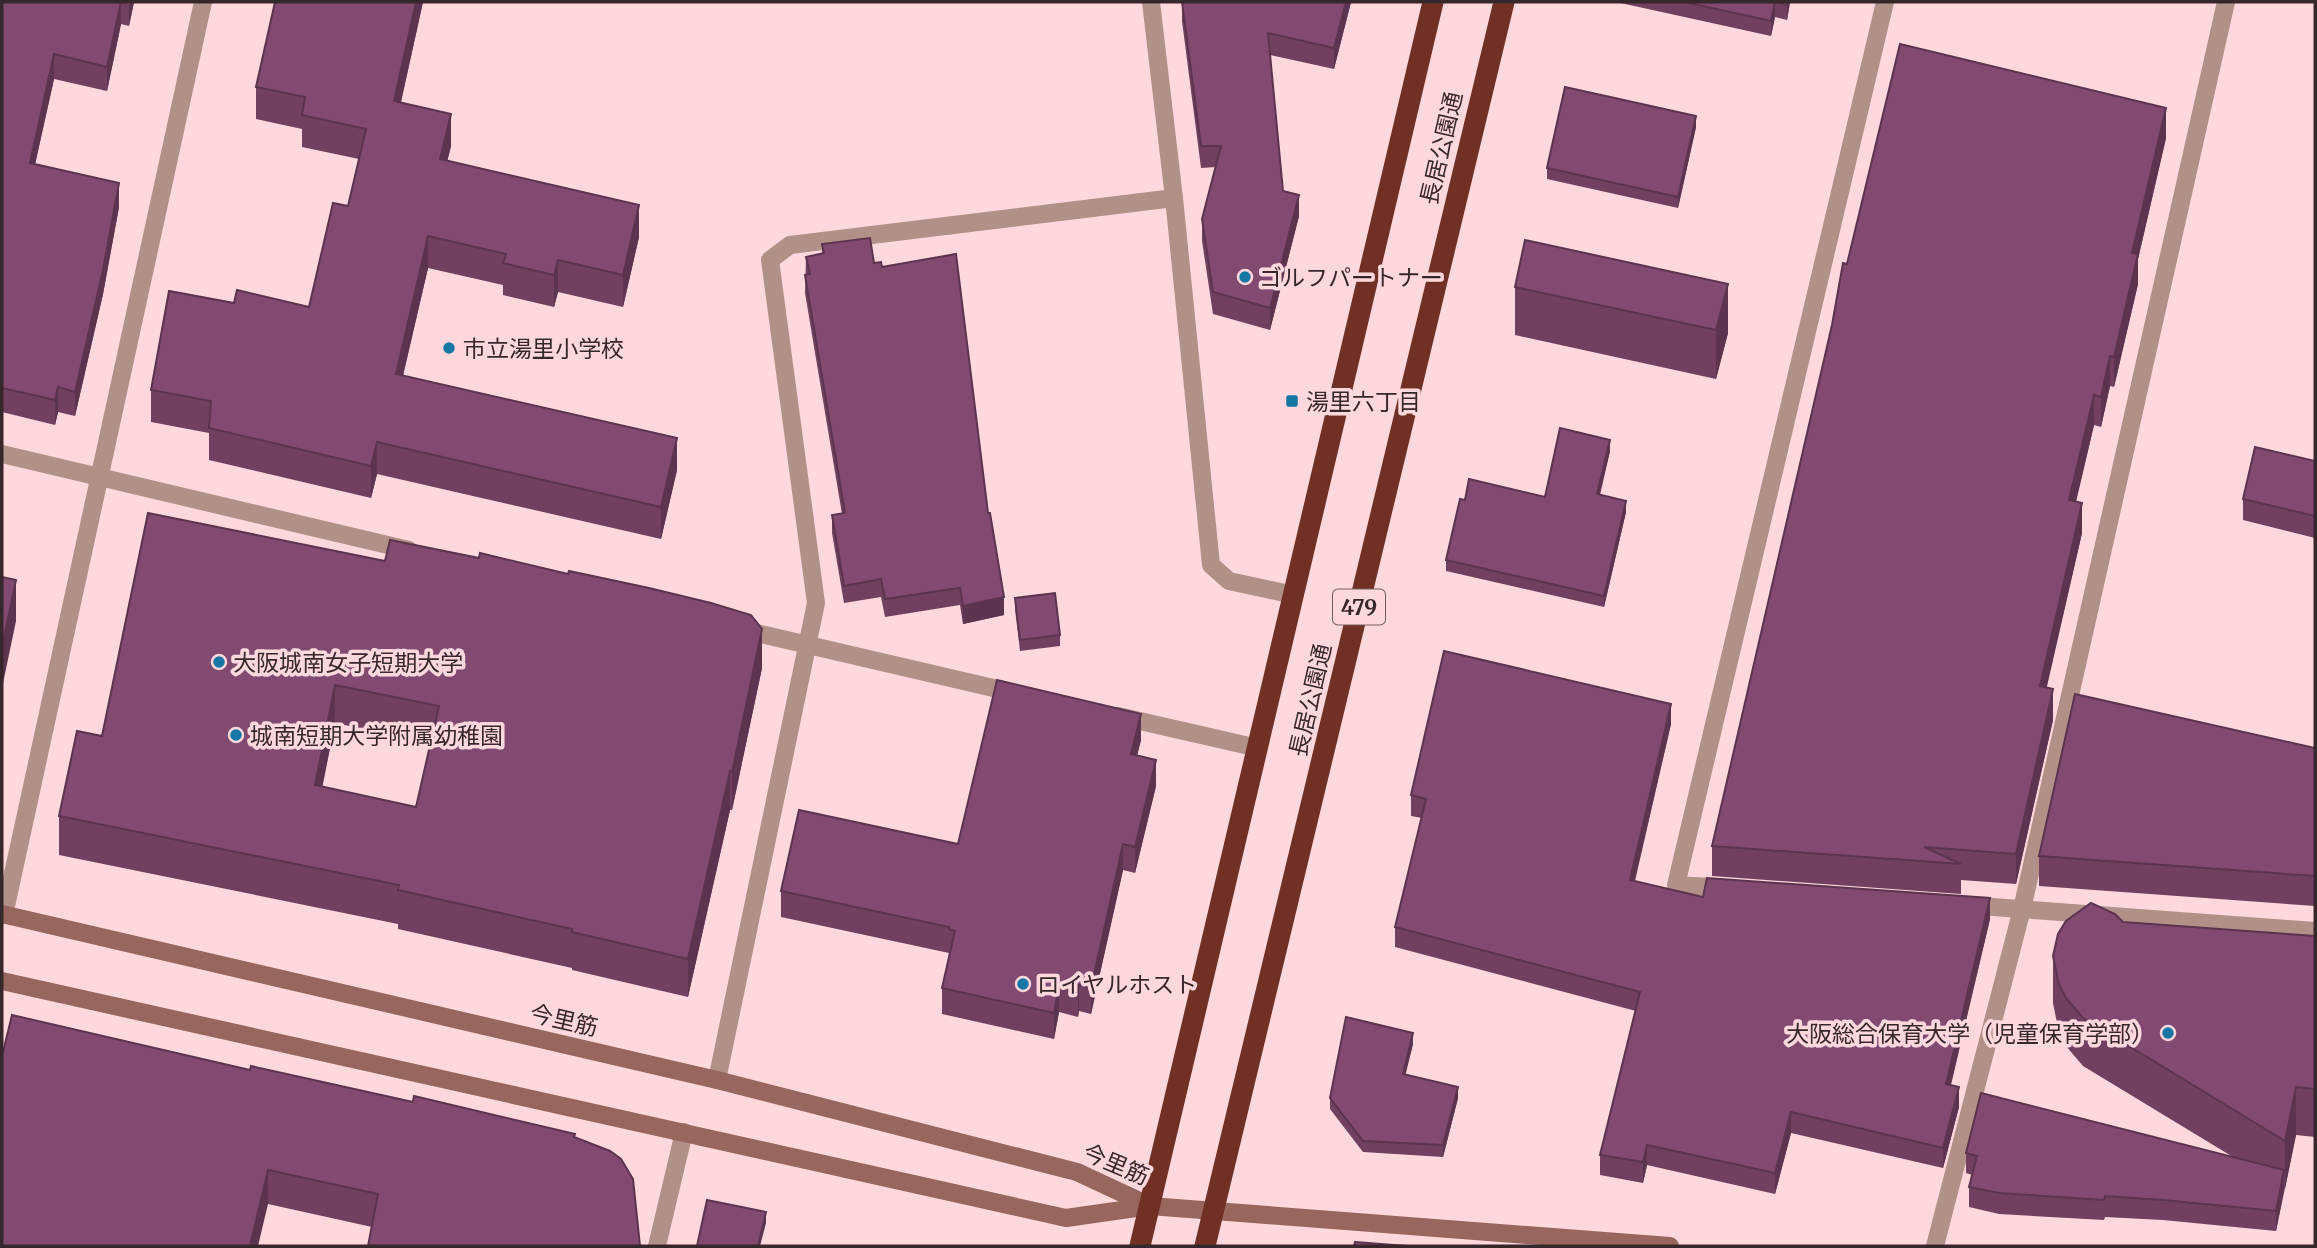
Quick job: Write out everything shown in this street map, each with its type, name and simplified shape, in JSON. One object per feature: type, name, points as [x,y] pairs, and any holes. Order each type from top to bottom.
[{"type":"highway","name":"長居公園通","points":[[1140,1246],[1433,2]]},
{"type":"highway","name":"長居公園通","points":[[1205,1246],[1503,2]]},
{"type":"street","points":[[3,914],[204,2]]},
{"type":"street","points":[[1151,2],[1174,198],[1211,565],[1229,581],[1294,595]]},
{"type":"street","points":[[1746,889],[1676,884],[1885,2]]},
{"type":"street","points":[[1935,1246],[2022,909],[2227,2]]},
{"type":"street","points":[[717,1080],[816,603],[769,260],[790,245],[1174,198]]},
{"type":"street","points":[[2,454],[427,554]]},
{"type":"street","points":[[726,626],[1039,698]]},
{"type":"street","points":[[1107,714],[1258,748]]},
{"type":"street","points":[[1953,904],[2315,931]]},
{"type":"street","name":"今里筋","points":[[3,914],[717,1080],[1077,1172],[1150,1206]]},
{"type":"street","name":"今里筋","points":[[2,981],[1066,1217],[1150,1206]]},
{"type":"street","points":[[657,1246],[684,1132]]},
{"type":"street","points":[[1150,1206],[1670,1246]]},
{"type":"building","points":[[2,2],[121,2],[107,67],[54,54],[30,163],[119,183],[103,270],[75,392],[58,387],[55,400],[2,388]]},
{"type":"building","points":[[275,2],[416,2],[394,101],[451,114],[440,159],[639,205],[623,275],[558,260],[554,275],[503,263],[506,254],[428,236],[396,374],[677,438],[661,507],[377,442],[371,466],[209,428],[211,401],[151,390],[169,291],[234,303],[237,290],[309,307],[333,203],[348,206],[366,129],[302,115],[305,97],[256,87]]},
{"type":"building","points":[[1182,2],[1346,2],[1334,48],[1268,33],[1283,191],[1299,195],[1270,308],[1213,292],[1202,219],[1221,146],[1201,146]]},
{"type":"building","points":[[1685,2],[1775,2],[1771,21]]},
{"type":"building","points":[[1900,44],[2166,108],[2132,253],[2138,254],[2114,357],[2110,356],[2101,397],[2094,395],[2069,500],[2082,503],[2040,686],[2053,689],[2016,854],[1924,847],[1961,864],[1712,846],[1832,325],[1843,263],[1847,264]]},
{"type":"building","points":[[1565,87],[1696,116],[1678,197],[1547,168]]},
{"type":"building","points":[[870,238],[874,263],[881,262],[882,267],[956,254],[988,513],[1004,597],[963,606],[960,588],[885,599],[881,579],[844,586],[832,515],[845,513],[805,275],[810,274],[806,257],[824,253],[822,244]]},
{"type":"building","points":[[1525,240],[1728,284],[1716,330],[1515,287]]},
{"type":"building","points":[[1560,428],[1610,440],[1597,494],[1626,501],[1604,596],[1446,560],[1460,499],[1465,500],[1469,479],[1545,497]]},
{"type":"building","points":[[2255,447],[2315,461],[2315,516],[2243,499]]},
{"type":"building","points":[[148,513],[385,561],[390,540],[479,558],[480,553],[711,603],[751,615],[762,629],[688,959],[572,932],[572,929],[398,890],[399,885],[59,816],[77,731],[102,736]],"holes":[[[335,685],[439,706],[416,807],[315,785]]]},
{"type":"building","points":[[2,577],[16,580],[2,647]]},
{"type":"building","points":[[1055,593],[1060,635],[1020,640],[1015,598]]},
{"type":"building","points":[[1444,651],[1671,704],[1630,880],[1703,897],[1707,878],[1990,898],[1946,1084],[1959,1087],[1943,1148],[1791,1112],[1775,1173],[1647,1145],[1643,1162],[1600,1155],[1640,992],[1395,927],[1426,799],[1411,795]]},
{"type":"building","points":[[997,680],[1141,714],[1131,754],[1156,760],[1135,847],[1123,844],[1091,988],[1079,985],[1078,990],[1059,986],[1054,1013],[942,988],[955,931],[949,927],[781,891],[799,810],[958,844]]},
{"type":"building","points":[[2075,694],[2315,748],[2315,876],[2039,856]]},
{"type":"building","points":[[2091,903],[2115,914],[2123,922],[2315,936],[2315,1089],[2296,1087],[2285,1141],[2083,1018],[2066,998],[2059,985],[2053,956],[2058,934],[2066,921]]},
{"type":"building","points":[[12,1015],[250,1070],[251,1066],[413,1102],[414,1096],[575,1134],[574,1137],[610,1151],[621,1159],[633,1179],[640,1246],[368,1246],[378,1194],[268,1170],[250,1246],[2,1246],[2,1056]]},
{"type":"building","points":[[1346,1017],[1413,1033],[1403,1074],[1458,1087],[1443,1145],[1363,1141],[1330,1098]]},
{"type":"building","points":[[1981,1093],[2284,1170],[2276,1211],[2105,1196],[2104,1200],[1999,1193],[1969,1187],[1977,1156],[1966,1153]]},
{"type":"building","points":[[707,1200],[766,1212],[758,1246],[697,1246]]},
{"type":"building","points":[[1355,1242],[1407,1246],[1354,1246]]},
{"type":"place","name":"ゴルフパートナー","points":[[1245,277]]},
{"type":"place","name":"市立湯里小学校","points":[[449,348]]},
{"type":"place","name":"湯里六丁目","points":[[1292,401]]},
{"type":"place","name":"大阪城南女子短期大学","points":[[219,662]]},
{"type":"place","name":"城南短期大学附属幼稚園","points":[[236,735]]},
{"type":"place","name":"ロイヤルホスト","points":[[1023,984]]},
{"type":"place","name":"大阪総合保育大学（児童保育学部）","points":[[2168,1033]]}]
